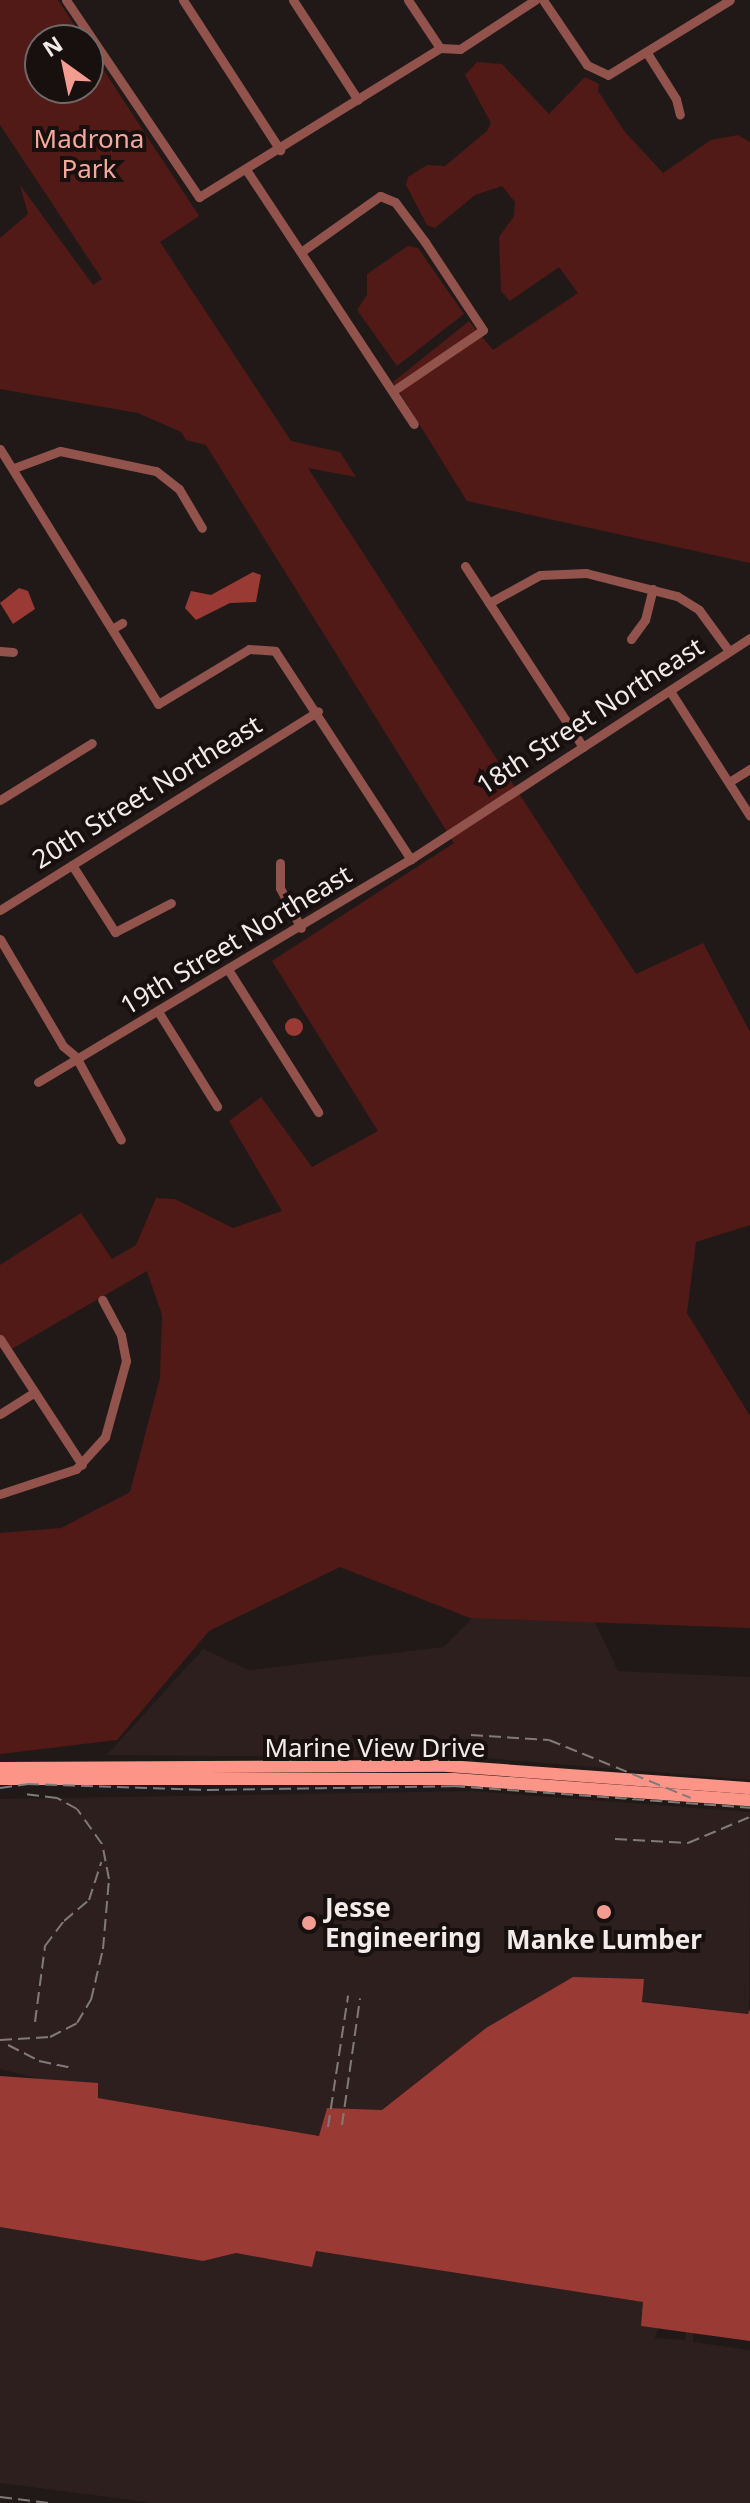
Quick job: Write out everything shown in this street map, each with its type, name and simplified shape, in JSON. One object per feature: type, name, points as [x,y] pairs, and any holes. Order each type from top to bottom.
[{"type":"main road","name":"Marine View Drive","points":[[0,1768],[448,1766],[750,1788]]},
{"type":"main road","name":"Marine View Drive","points":[[0,1779],[454,1779],[750,1800]]},
{"type":"street","points":[[66,0],[199,197],[247,171],[440,48]]},
{"type":"street","points":[[183,0],[280,150]]},
{"type":"street","points":[[293,0],[358,100]]},
{"type":"street","points":[[408,0],[440,48],[453,52],[535,0]]},
{"type":"street","points":[[543,0],[587,65],[602,75],[647,53],[723,2]]},
{"type":"street","points":[[647,53],[680,115]]},
{"type":"street","points":[[247,171],[414,424]]},
{"type":"street","points":[[301,252],[380,196],[402,210],[483,330],[393,391]]},
{"type":"street","points":[[0,449],[158,704],[249,649],[268,648],[283,659],[411,860]]},
{"type":"street","points":[[14,468],[60,451],[156,471],[179,489],[202,528]]},
{"type":"street","points":[[65,550],[75,545]]},
{"type":"street","points":[[465,566],[583,747]]},
{"type":"street","points":[[489,603],[521,582],[562,572],[653,589],[693,605],[729,651]]},
{"type":"street","points":[[631,639],[645,620],[653,589]]},
{"type":"street","points":[[112,629],[122,623]]},
{"type":"street","name":"18th Street Northeast","points":[[455,832],[750,638]]},
{"type":"street","points":[[0,651],[13,652]]},
{"type":"street","points":[[670,691],[750,816]]},
{"type":"street","name":"20th Street Northeast","points":[[0,910],[318,711]]},
{"type":"street","points":[[0,800],[92,743]]},
{"type":"street","points":[[729,782],[750,769]]},
{"type":"street","name":"19th Street Northeast","points":[[38,1082],[301,928],[455,832]]},
{"type":"street","points":[[280,863],[280,888],[301,928]]},
{"type":"street","points":[[72,865],[115,932],[171,903]]},
{"type":"street","points":[[0,939],[63,1046],[76,1057],[121,1140]]},
{"type":"street","points":[[229,971],[318,1112]]},
{"type":"street","points":[[159,1013],[217,1106]]},
{"type":"street","points":[[0,1494],[82,1465],[105,1437],[125,1370],[123,1341],[102,1300]]},
{"type":"street","points":[[0,1339],[82,1465]]},
{"type":"street","points":[[0,1414],[35,1392]]},
{"type":"shaded area","points":[[253,572],[261,575],[256,602],[230,603],[196,620],[185,608],[191,591],[211,595]]},
{"type":"shaded area","points":[[19,588],[28,591],[35,609],[13,624],[0,603]]},
{"type":"shaded area","points":[[294,1018],[303,1027],[294,1036],[285,1027]]},
{"type":"shaded area","points":[[480,1610],[589,1610],[618,1671],[750,1677],[750,1780],[484,1758],[107,1755],[203,1649],[249,1670],[444,1647]]},
{"type":"shaded area","points":[[472,1791],[750,1812],[749,2014],[642,2001],[643,1979],[573,1977],[486,2028],[382,2110],[327,2108],[320,2136],[98,2098],[98,2083],[59,2084],[0,2069],[0,1799]]},
{"type":"shaded area","points":[[573,1977],[644,1979],[642,2002],[748,2014],[750,2009],[750,2341],[641,2326],[643,2302],[316,2251],[312,2267],[236,2253],[203,2261],[0,2227],[0,2076],[98,2083],[98,2098],[319,2136],[327,2108],[382,2110],[486,2028]]},
{"type":"shaded area","points":[[0,2227],[203,2261],[236,2253],[311,2267],[315,2251],[644,2302],[641,2326],[658,2328],[655,2338],[685,2340],[687,2325],[693,2325],[693,2342],[750,2350],[750,2503],[154,2503],[0,2483]]},
{"type":"green space","name":"Madrona Park","points":[[0,0],[58,0],[74,24],[24,24],[24,104],[104,104],[104,71],[199,216],[160,242],[291,441],[340,452],[356,477],[308,468],[636,974],[703,943],[750,1032],[750,1225],[696,1242],[687,1313],[750,1416],[750,1628],[470,1618],[340,1567],[209,1631],[117,1740],[0,1754],[0,1533],[61,1528],[130,1492],[160,1378],[162,1315],[147,1271],[8,1351],[0,1339],[0,1265],[81,1213],[112,1259],[136,1245],[156,1198],[175,1199],[233,1228],[282,1211],[229,1121],[261,1097],[312,1167],[378,1131],[272,961],[454,843],[206,445],[186,440],[181,432],[138,413],[0,389],[0,238],[28,214],[20,185],[93,285],[102,279],[0,125]]},
{"type":"green space","points":[[477,62],[502,64],[549,114],[585,77],[599,84],[598,91],[625,132],[663,173],[711,140],[738,135],[750,142],[750,563],[467,501],[393,382],[469,321],[493,350],[578,293],[559,267],[510,301],[501,291],[499,237],[514,216],[515,202],[502,186],[475,195],[435,228],[427,225],[406,185],[408,177],[427,165],[445,166],[487,131],[491,123],[465,75]]},
{"type":"green space","points":[[408,246],[418,248],[464,314],[397,366],[357,310],[367,295],[367,274]]},
{"type":"railway","points":[[471,1735],[549,1740],[691,1798]]},
{"type":"railway","points":[[0,1788],[27,1784],[207,1790],[453,1786],[750,1808]]},
{"type":"railway","points":[[0,2040],[50,2037],[77,2023],[91,2000],[103,1949],[109,1879],[102,1844],[77,1809],[57,1798],[26,1794]]},
{"type":"railway","points":[[615,1839],[688,1843],[750,1817]]},
{"type":"railway","points":[[35,2022],[45,1946],[64,1921],[89,1900],[101,1862]]},
{"type":"railway","points":[[328,2127],[348,1996]]},
{"type":"railway","points":[[342,2125],[360,1998]]},
{"type":"railway","points":[[8,2045],[39,2061],[72,2068]]},
{"type":"railway","points":[[0,2497],[49,2503]]},
{"type":"place","name":"Manke Lumber","points":[[604,1912]]},
{"type":"place","name":"Jesse Engineering","points":[[309,1923]]}]
